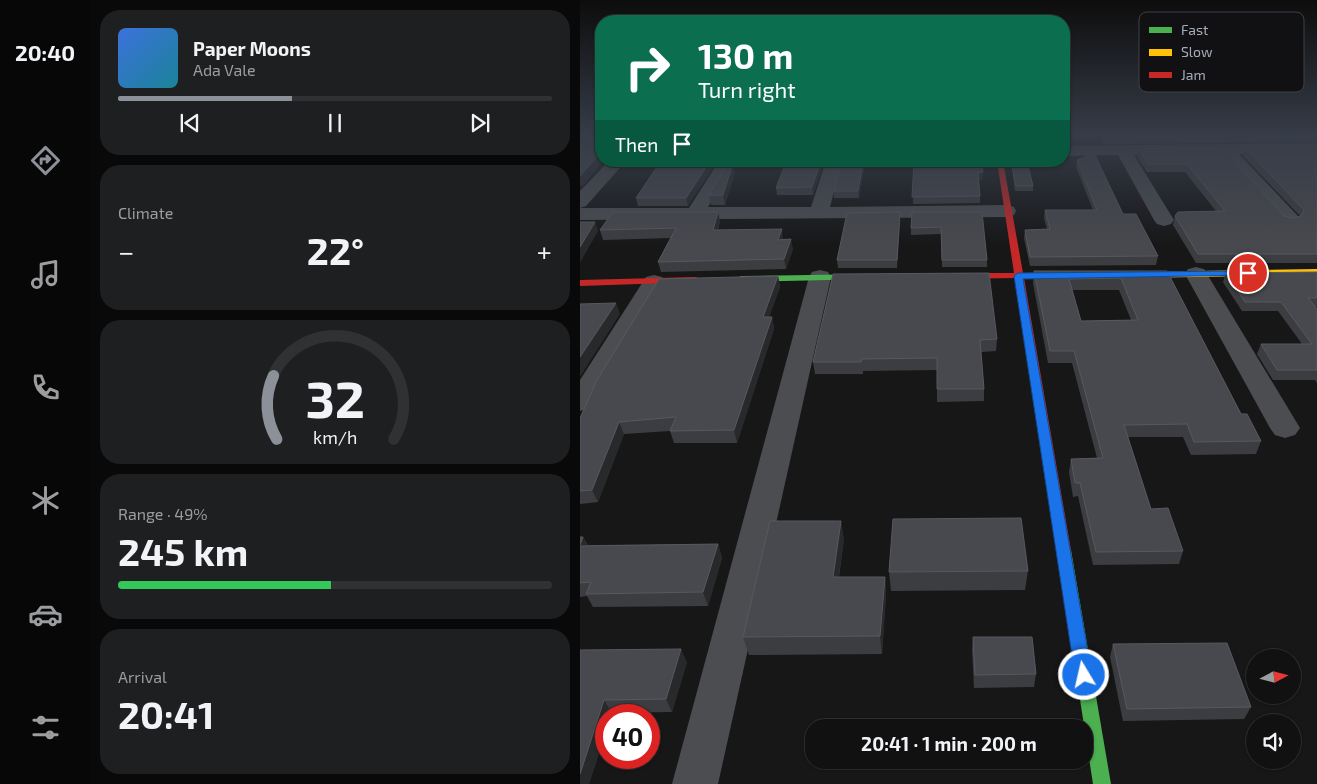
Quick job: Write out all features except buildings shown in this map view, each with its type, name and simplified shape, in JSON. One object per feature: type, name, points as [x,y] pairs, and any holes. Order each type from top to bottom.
[{"type":"street","points":[[580,202],[608,172]]},
{"type":"street","points":[[696,212],[721,172]]},
{"type":"street","points":[[819,212],[831,172]]},
{"type":"street","points":[[1001,172],[1102,784]]},
{"type":"street","points":[[1136,172],[1164,220]]},
{"type":"street","points":[[1247,172],[1290,219]]},
{"type":"street","points":[[580,214],[1007,211]]},
{"type":"street","points":[[1127,275],[1317,272]]},
{"type":"street","points":[[1196,274],[1285,428]]},
{"type":"street","points":[[939,276],[1088,275]]},
{"type":"street","points":[[695,784],[820,277]]},
{"type":"street","points":[[732,279],[880,277]]},
{"type":"street","points":[[580,283],[712,280]]},
{"type":"street","points":[[580,402],[654,282]]},
{"type":"traffic: fast","points":[[741,279],[871,277]]},
{"type":"traffic: fast","points":[[1064,550],[1102,784]]},
{"type":"traffic: slow","points":[[1134,275],[1317,272]]},
{"type":"traffic: jam","points":[[1002,172],[1064,550]]},
{"type":"traffic: jam","points":[[954,276],[1071,275]]},
{"type":"traffic: jam","points":[[580,283],[696,280]]},
{"type":"route","points":[[1084,675],[1018,276],[1248,273]]}]
